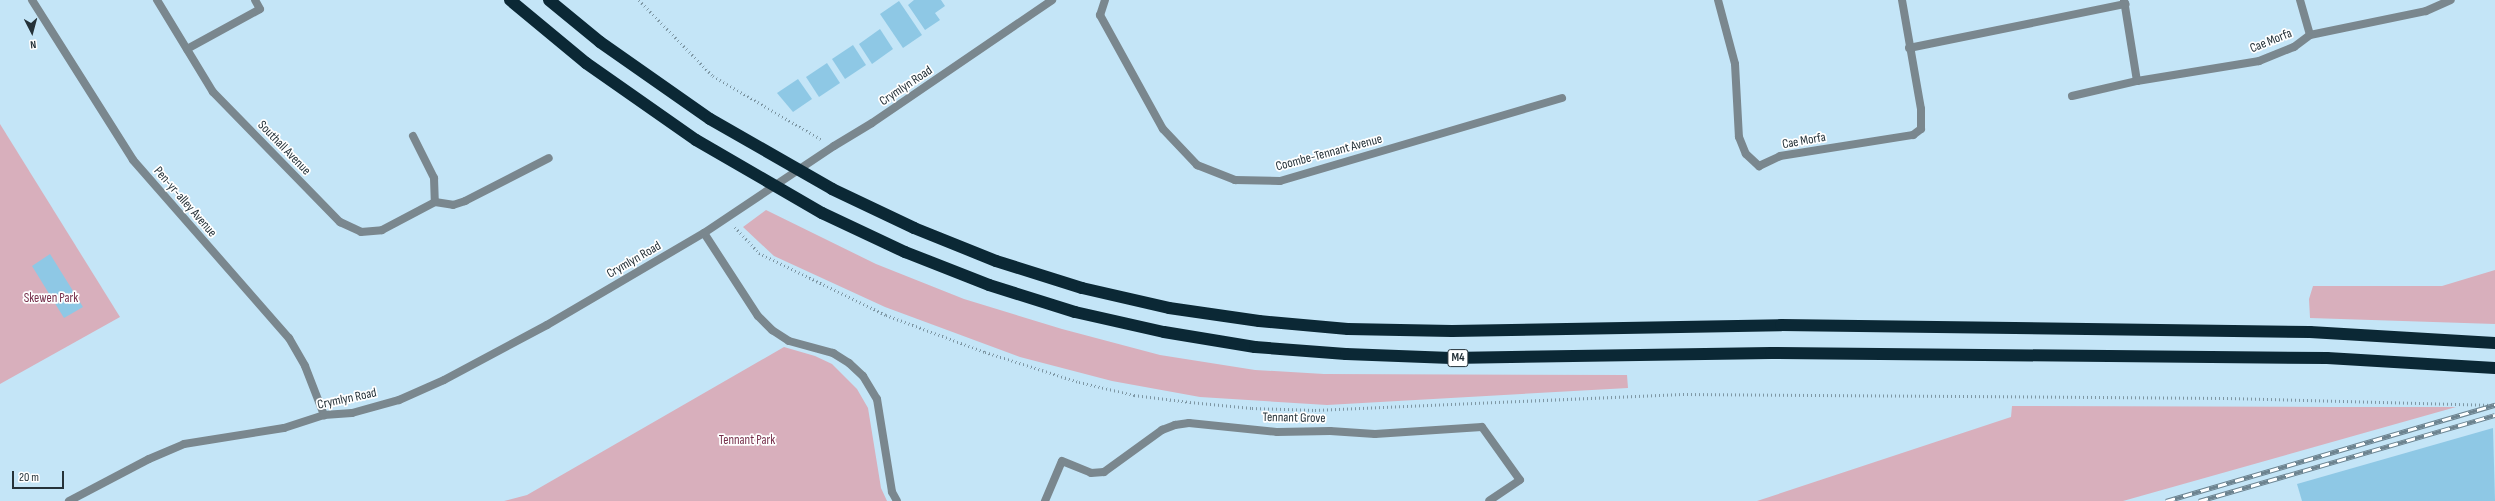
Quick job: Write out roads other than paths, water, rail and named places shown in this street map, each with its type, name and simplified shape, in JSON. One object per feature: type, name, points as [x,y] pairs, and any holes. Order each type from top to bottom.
[{"type":"highway","name":"M4","points":[[510,0],[586,63],[696,140],[822,213],[905,252],[989,286],[1075,312],[1164,332],[1255,347],[1346,354],[1451,358],[1772,353],[2319,358],[2495,368]]},
{"type":"highway","name":"M4","points":[[549,0],[600,42],[710,119],[832,189],[914,228],[996,261],[1082,288],[1169,308],[1259,321],[1348,329],[1452,331],[1781,326],[2310,332],[2495,343]]},
{"type":"street","name":"Pen-yr-alley Avenue","points":[[32,0],[133,160],[289,338],[305,366],[324,415]]},
{"type":"street","name":"Southall Avenue","points":[[157,0],[213,92],[340,222],[361,232],[382,230],[435,202]]},
{"type":"street","points":[[187,49],[260,9],[256,0]]},
{"type":"street","name":"Crymlyn Road","points":[[69,501],[149,459],[184,444],[284,428],[324,415],[352,413],[398,400],[444,380],[548,325],[704,233],[834,146],[872,123],[1052,0]]},
{"type":"street","name":"Coombe-Tennant Avenue","points":[[1105,0],[1100,15],[1163,129],[1198,165],[1235,180],[1280,181],[1562,98]]},
{"type":"street","name":"Cae Morfa","points":[[1718,0],[1735,64],[1739,138],[1746,154],[1759,166],[1780,156],[1913,135],[1921,129],[1921,109],[1909,48],[1902,0]]},
{"type":"street","points":[[2300,0],[2310,35]]},
{"type":"street","name":"Cae Morfa","points":[[2072,96],[2137,81],[2259,61],[2294,47],[2310,35],[2426,11],[2451,0]]},
{"type":"street","points":[[1909,48],[2125,2],[2137,81]]},
{"type":"street","points":[[412,136],[434,178],[435,202],[453,205],[465,201],[549,158]]},
{"type":"street","points":[[704,233],[758,316],[772,330],[789,341],[832,353],[849,363],[863,376],[877,400],[892,492],[897,501]]},
{"type":"street","name":"Tennant Grove","points":[[1045,501],[1062,461],[1091,473],[1104,472],[1162,430],[1175,424],[1189,423],[1277,432],[1330,431],[1375,434],[1482,427],[1520,480],[1489,501]]},
{"type":"railway","points":[[2166,501],[2495,405]]},
{"type":"railway","points":[[2199,501],[2495,415]]},
{"type":"park label","name":"Skewen Park","points":[[51,298]]},
{"type":"park label","name":"Tennant Park","points":[[747,440]]}]
